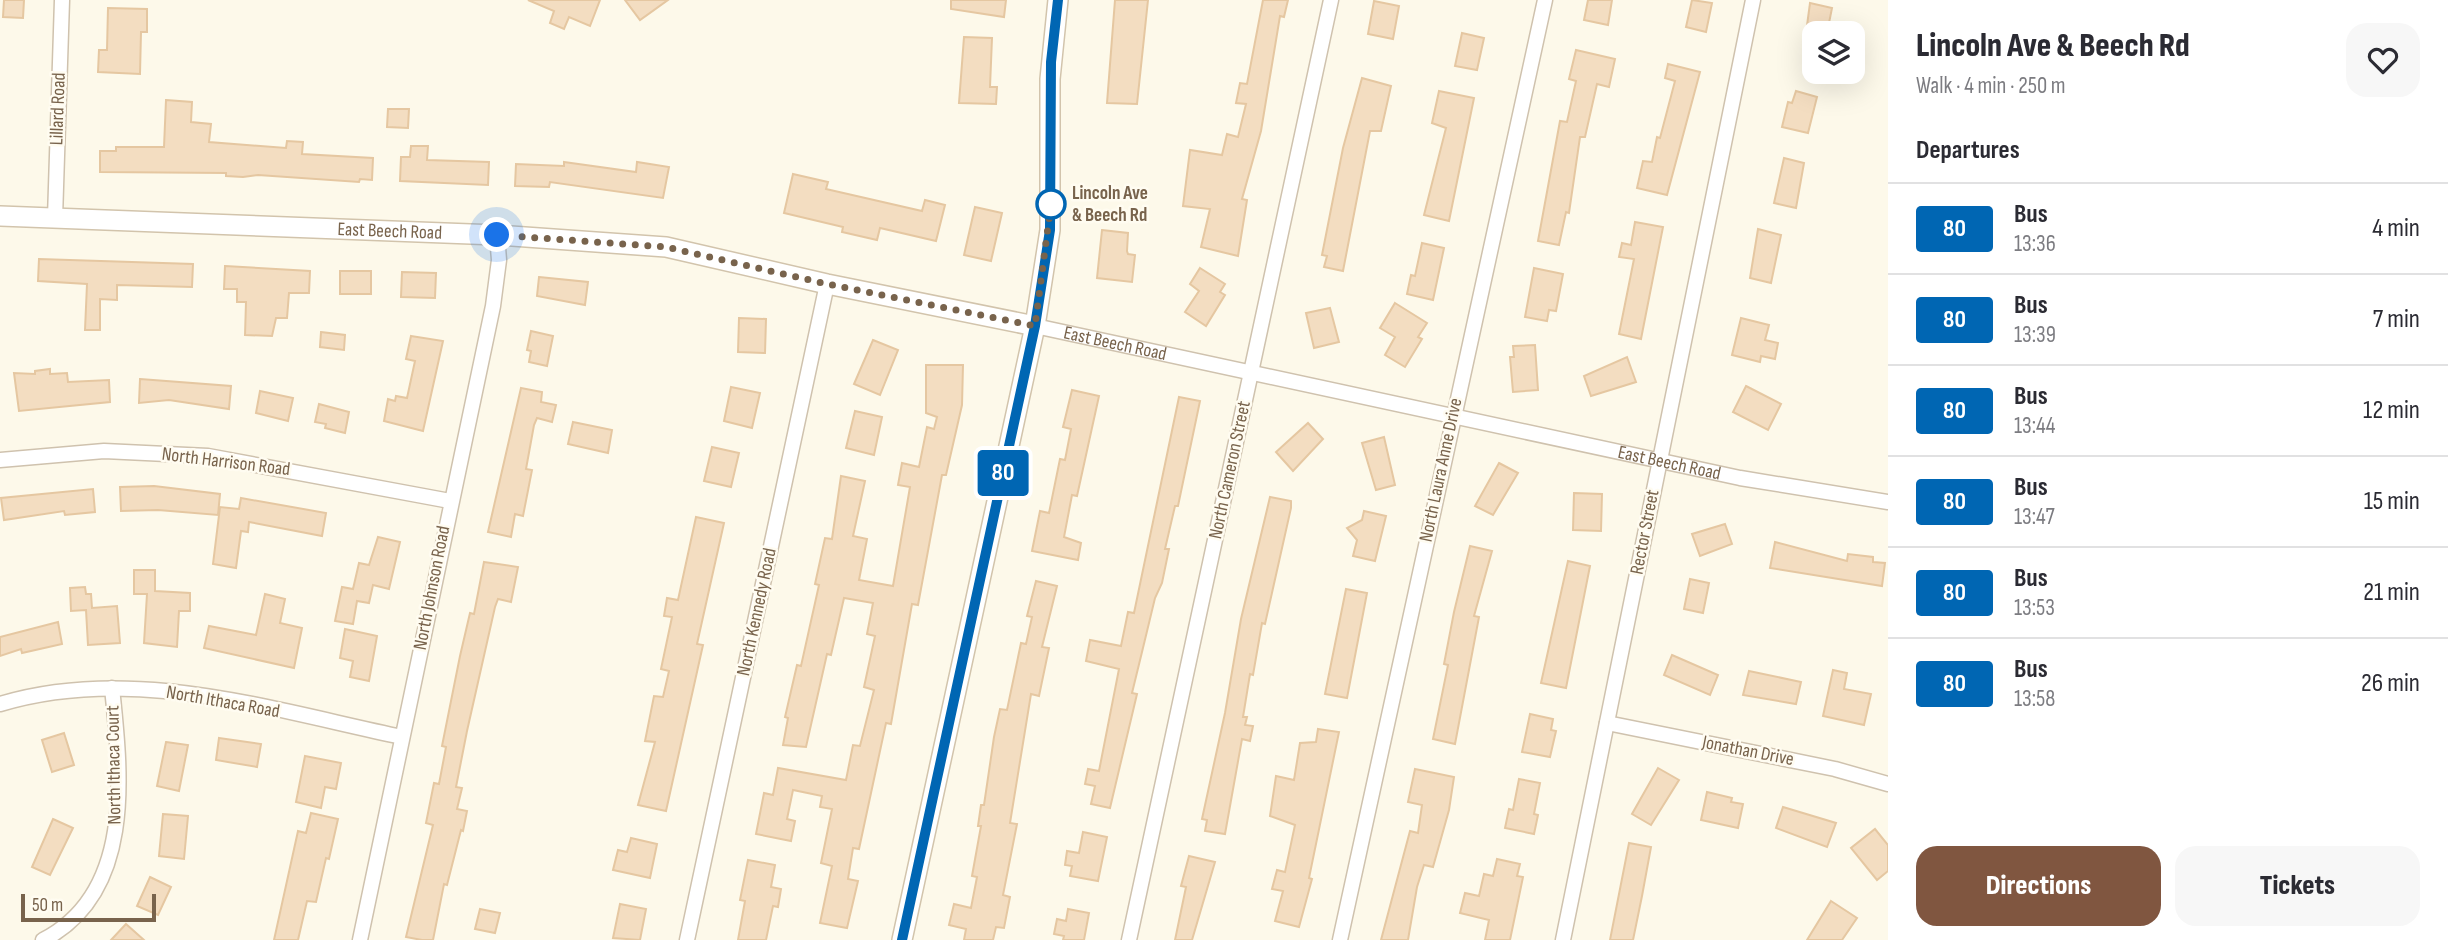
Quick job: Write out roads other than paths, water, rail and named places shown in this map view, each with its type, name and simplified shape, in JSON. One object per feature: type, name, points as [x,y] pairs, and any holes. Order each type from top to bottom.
[{"type":"street","name":"Lillard Road","points":[[54,218],[62,0]]},
{"type":"street","points":[[902,940],[1035,326],[1050,230],[1051,68],[1058,0]]},
{"type":"street","name":"North Cameron Street","points":[[1129,940],[1331,0]]},
{"type":"street","name":"North Laura Anne Drive","points":[[1340,940],[1545,0]]},
{"type":"street","name":"Rector Street","points":[[1563,940],[1753,0]]},
{"type":"street","name":"East Beech Road","points":[[0,216],[497,235],[666,247],[827,284],[1251,372],[1658,461],[1819,493],[1888,502]]},
{"type":"street","name":"North Johnson Road","points":[[360,940],[493,306],[499,260],[497,235]]},
{"type":"street","name":"North Kennedy Road","points":[[687,940],[827,284]]},
{"type":"street","name":"North Harrison Road","points":[[0,460],[104,451],[208,456],[450,501]]},
{"type":"street","name":"North Ithaca Road","points":[[0,704],[61,693],[112,688],[175,691],[402,737]]},
{"type":"street","name":"North Ithaca Court","points":[[43,940],[67,925],[80,912],[102,879],[114,847],[118,814],[112,688]]},
{"type":"street","name":"Jonathan Drive","points":[[1607,723],[1835,769],[1888,784]]},
{"type":"place","name":"Lincoln Ave & Beech Rd","points":[[1051,204]]}]
